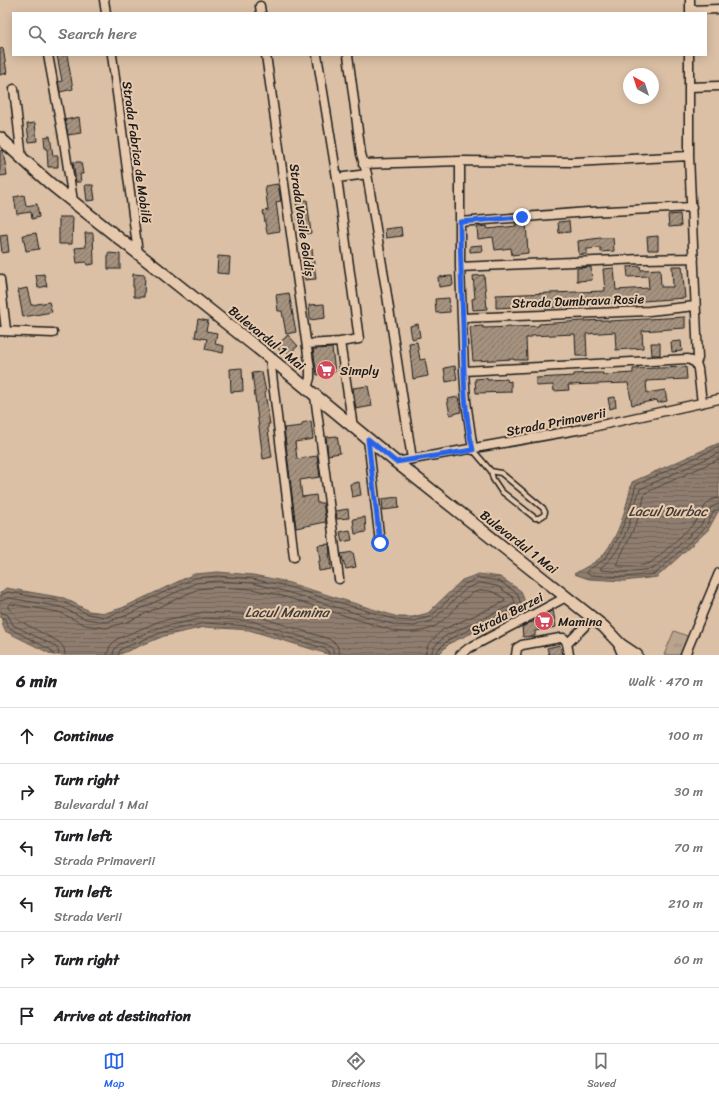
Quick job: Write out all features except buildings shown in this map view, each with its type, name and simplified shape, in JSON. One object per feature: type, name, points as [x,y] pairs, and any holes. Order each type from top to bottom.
[{"type":"main road","name":"Bulevardul 1 Mai","points":[[0,138],[22,159],[73,201],[270,358],[396,462],[591,617],[609,632],[619,643],[624,655]]},
{"type":"street","points":[[104,0],[106,12]]},
{"type":"street","points":[[690,0],[690,12],[719,9]]},
{"type":"street","points":[[48,56],[73,201]]},
{"type":"street","name":"Strada Fabrica de Mobilă","points":[[112,56],[138,253]]},
{"type":"street","name":"Strada Vasile Goldiș","points":[[266,56],[307,344],[311,392],[339,579]]},
{"type":"street","points":[[307,344],[359,339],[317,56]]},
{"type":"street","points":[[348,56],[360,154],[367,174],[412,459]]},
{"type":"street","points":[[690,56],[689,156],[698,358],[696,363],[702,404]]},
{"type":"street","points":[[689,87],[719,86]]},
{"type":"street","points":[[14,89],[22,159]]},
{"type":"street","points":[[363,164],[460,161],[574,162],[689,156]]},
{"type":"street","points":[[460,161],[460,266],[464,371],[466,401],[473,450]]},
{"type":"street","points":[[336,178],[367,174]]},
{"type":"street","points":[[460,222],[588,212],[692,207]]},
{"type":"street","points":[[460,266],[694,258]]},
{"type":"street","points":[[0,279],[3,330],[53,333]]},
{"type":"street","name":"Strada Dumbrava Rosie","points":[[462,318],[642,311],[695,306]]},
{"type":"street","points":[[340,342],[354,427]]},
{"type":"street","points":[[270,358],[294,558]]},
{"type":"street","points":[[464,371],[676,359],[688,359],[696,363]]},
{"type":"street","name":"Strada Primaverii","points":[[396,462],[473,450],[588,428],[702,404],[719,399]]},
{"type":"street","points":[[368,439],[380,543]]},
{"type":"street","points":[[685,655],[719,574]]},
{"type":"street","name":"Strada Berzei","points":[[461,654],[469,648],[566,597]]},
{"type":"street","points":[[567,644],[584,627],[591,617]]},
{"type":"street","points":[[516,655],[517,648],[522,645],[560,638],[564,638],[569,655]]},
{"type":"street","points":[[619,643],[637,655]]},
{"type":"lane","points":[[473,450],[491,471],[493,479],[501,491],[535,518],[539,518],[544,515],[545,512],[543,508],[501,473],[491,471]]},
{"type":"green space","points":[[674,631],[690,637],[683,655],[664,655]]},
{"type":"water","name":"Lacul Durbac","points":[[719,443],[719,510],[708,530],[657,577],[624,581],[589,579],[574,574],[597,560],[609,547],[622,520],[632,482]]},
{"type":"water","name":"Lacul Mamina","points":[[218,572],[253,575],[283,581],[398,617],[413,617],[428,613],[462,580],[479,574],[500,577],[521,591],[527,608],[450,643],[438,655],[331,655],[249,630],[205,627],[164,636],[118,655],[53,655],[5,631],[2,622],[0,593],[6,588],[64,598],[89,611],[105,613],[122,608],[194,574]]},
{"type":"place","name":"Simply","points":[[326,370]]},
{"type":"place","name":"Mamina","points":[[544,621]]},
{"type":"route","points":[[380,543],[368,439],[396,462],[473,450],[466,401],[464,371],[460,222],[522,217]]}]
